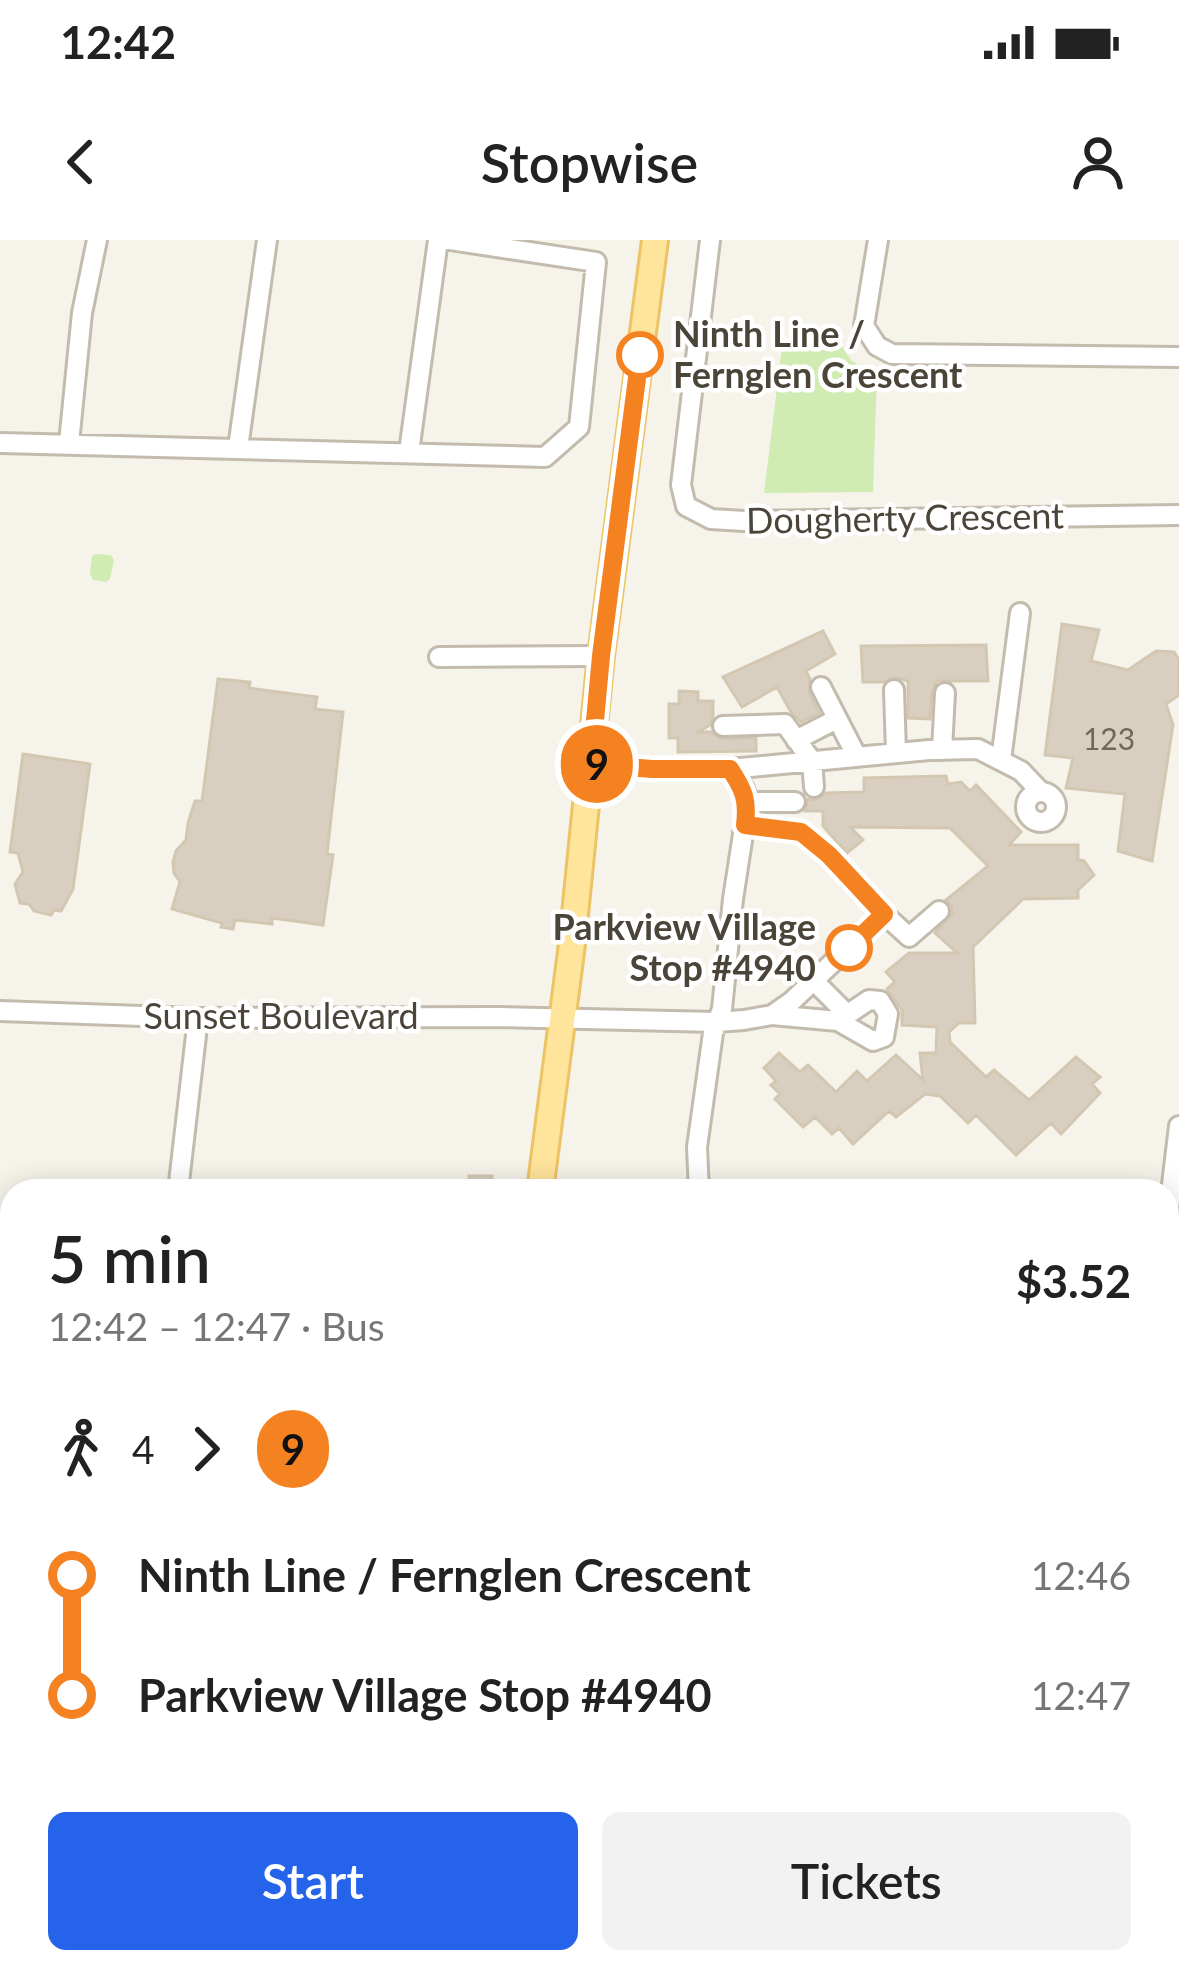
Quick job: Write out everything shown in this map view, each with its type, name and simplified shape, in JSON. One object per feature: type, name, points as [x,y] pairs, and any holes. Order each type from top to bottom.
[{"type":"main road","points":[[542,1179],[601,656],[655,240]]},
{"type":"street","points":[[69,443],[82,313],[97,240]]},
{"type":"street","points":[[238,448],[266,240]]},
{"type":"street","points":[[409,452],[438,240]]},
{"type":"street","points":[[0,443],[545,457],[579,428],[596,262],[450,240]]},
{"type":"street","name":"Dougherty Crescent","points":[[710,240],[681,485],[686,506],[701,516],[744,521],[1179,515]]},
{"type":"street","points":[[878,240],[864,326],[877,346],[892,353],[1179,357]]},
{"type":"street","points":[[1001,760],[1021,613]]},
{"type":"street","points":[[439,657],[601,656]]},
{"type":"street","points":[[821,687],[857,757]]},
{"type":"street","points":[[894,690],[896,753]]},
{"type":"street","points":[[942,750],[945,693]]},
{"type":"street","points":[[796,740],[837,719]]},
{"type":"street","points":[[723,726],[784,724],[812,761],[814,787]]},
{"type":"street","points":[[591,764],[730,769],[978,749],[1021,771],[1040,791]]},
{"type":"street","points":[[698,1179],[697,1147],[722,1009],[748,802],[730,769]]},
{"type":"street","points":[[748,802],[795,802]]},
{"type":"street","points":[[745,825],[801,832],[909,938],[938,911]]},
{"type":"street","points":[[772,1015],[814,982],[884,914]]},
{"type":"street","name":"Sunset Boulevard","points":[[0,1011],[198,1018],[716,1022],[772,1015],[843,1017],[814,982]]},
{"type":"street","points":[[179,1179],[198,1018]]},
{"type":"street","points":[[1177,1156],[1179,1126]]},
{"type":"green space","points":[[782,347],[842,347],[852,361],[877,375],[873,492],[764,493]]},
{"type":"green space","points":[[95,554],[111,555],[114,560],[106,582],[93,580],[90,574]]},
{"type":"building","points":[[1062,624],[1099,630],[1091,661],[1128,670],[1156,651],[1174,652],[1179,660],[1179,695],[1166,704],[1173,725],[1152,861],[1118,851],[1125,794],[1066,788],[1073,758],[1045,755]]},
{"type":"building","points":[[823,631],[835,654],[806,671],[819,713],[801,722],[777,687],[742,707],[723,677]]},
{"type":"building","points":[[986,645],[988,681],[937,681],[930,719],[908,718],[908,681],[895,677],[863,682],[861,646]]},
{"type":"building","points":[[218,679],[317,697],[315,709],[343,712],[323,925],[272,918],[272,924],[235,920],[233,929],[172,909],[180,882],[174,873],[176,851],[186,840],[195,801],[202,801]]},
{"type":"building","points":[[679,691],[698,692],[698,701],[713,701],[710,725],[698,732],[711,732],[722,739],[756,738],[756,751],[678,752],[678,738],[669,738],[669,704],[679,704]]},
{"type":"building","points":[[23,754],[90,764],[73,889],[61,911],[51,915],[20,903],[15,884],[23,872],[18,853],[10,852]]},
{"type":"building","points":[[946,776],[948,784],[961,782],[970,791],[976,785],[1021,832],[1009,845],[1078,845],[1078,860],[1094,875],[1078,890],[1078,898],[1023,899],[973,947],[975,1023],[959,1023],[949,1032],[950,1042],[986,1077],[994,1070],[1029,1100],[1076,1057],[1100,1077],[1092,1084],[1100,1093],[1061,1134],[1051,1123],[1016,1155],[976,1115],[968,1123],[940,1096],[925,1094],[896,1117],[889,1111],[853,1144],[839,1128],[832,1134],[815,1117],[803,1127],[775,1099],[780,1094],[771,1085],[776,1081],[764,1068],[779,1053],[800,1072],[808,1065],[836,1092],[857,1071],[867,1081],[896,1055],[923,1080],[920,1053],[936,1053],[937,1027],[902,1025],[902,1010],[887,989],[895,982],[886,972],[909,953],[957,953],[935,933],[952,914],[946,900],[988,866],[950,828],[850,827],[863,840],[847,853],[823,826],[823,811],[805,811],[808,799],[826,793],[864,792],[864,778]]},
{"type":"bus line","name":"9","points":[[640,355],[591,764],[730,769],[748,802],[745,825],[801,832],[884,914],[849,948]]},
{"type":"place","name":"Ninth Line / Fernglen Crescent","points":[[640,355]]},
{"type":"place","name":"Parkview Village Stop #4940","points":[[849,948]]}]
